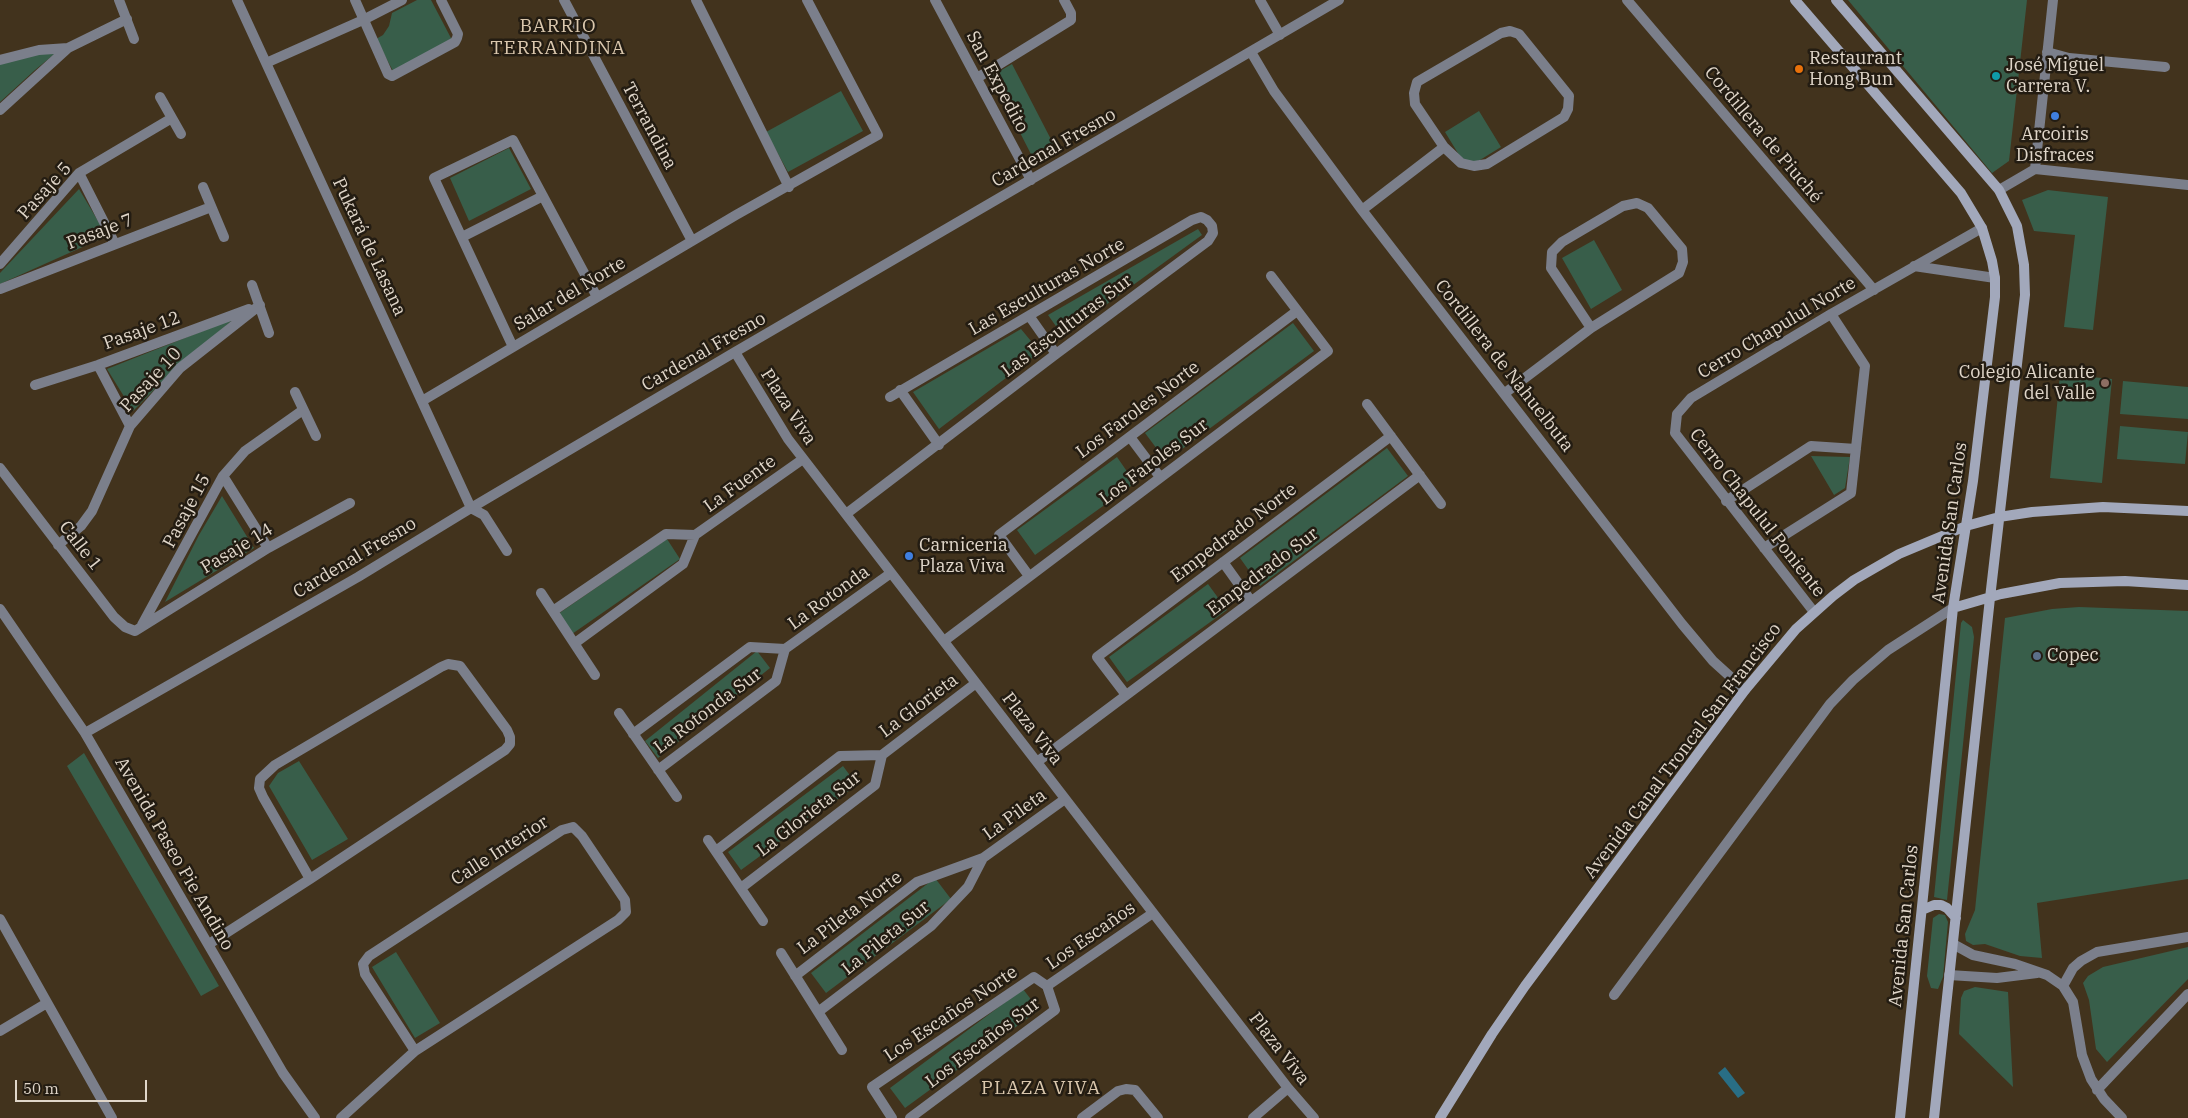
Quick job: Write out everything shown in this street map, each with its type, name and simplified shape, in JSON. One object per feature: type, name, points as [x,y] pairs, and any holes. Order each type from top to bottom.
[{"type":"main road","name":"Avenida San Carlos","points":[[1795,0],[1961,193],[1982,228],[1995,278],[1995,297],[1966,526],[1953,608],[1900,1118]]},
{"type":"main road","points":[[1836,0],[1999,190],[2017,226],[2024,265],[2025,295],[1934,1118]]},
{"type":"main road","name":"Avenida Canal Troncal San Francisco","points":[[1440,1118],[1492,1034],[1525,986],[1745,690],[1780,647],[1814,612],[1876,566],[1921,544],[1966,526],[1999,517],[2056,509],[2103,507],[2188,512]]},
{"type":"main road","points":[[1953,608],[2036,587],[2092,581],[2188,585]]},
{"type":"main road","points":[[1922,910],[1934,905],[1941,905],[1947,908],[1956,918]]},
{"type":"street","points":[[119,0],[134,39]]},
{"type":"street","name":"Pukará de Lasana","points":[[237,0],[471,508]]},
{"type":"street","points":[[355,0],[388,74],[392,76],[454,42],[458,34],[441,0]]},
{"type":"street","points":[[266,63],[363,20],[402,0]]},
{"type":"street","name":"Terrandina","points":[[564,0],[692,240]]},
{"type":"street","points":[[696,0],[789,187]]},
{"type":"street","name":"Salar del Norte","points":[[422,401],[692,240],[789,187],[878,135],[807,0]]},
{"type":"street","name":"San Expedito","points":[[935,0],[1031,180]]},
{"type":"street","points":[[977,78],[1071,20],[1071,13],[1064,0]]},
{"type":"street","points":[[1260,0],[1280,35]]},
{"type":"street","name":"Cardenal Fresno","points":[[86,733],[358,577],[735,352],[1339,0]]},
{"type":"street","name":"Cordillera de Piuché","points":[[1627,0],[1874,290]]},
{"type":"street","points":[[2035,169],[2053,0]]},
{"type":"street","points":[[0,110],[68,48],[127,19]]},
{"type":"street","points":[[1510,31],[1519,34],[1569,96],[1568,109],[1564,117],[1486,164],[1474,166],[1461,164],[1444,146],[1415,104],[1414,93],[1417,82],[1502,33],[1510,31]]},
{"type":"street","points":[[0,60],[39,50],[68,48]]},
{"type":"street","name":"Cordillera de Nahuelbuta","points":[[1251,52],[1274,91],[1362,210],[1697,643],[1745,690]]},
{"type":"street","points":[[2047,52],[2069,58],[2165,67]]},
{"type":"street","points":[[160,97],[181,134]]},
{"type":"street","name":"Pasaje 5","points":[[0,264],[79,173],[172,118]]},
{"type":"street","points":[[513,347],[434,178],[513,140],[597,297]]},
{"type":"street","points":[[1362,210],[1444,146]]},
{"type":"street","points":[[1999,190],[2035,169],[2188,186]]},
{"type":"street","points":[[79,173],[115,244]]},
{"type":"street","points":[[203,187],[224,237]]},
{"type":"street","points":[[462,237],[543,196]]},
{"type":"street","points":[[1505,394],[1591,328],[1679,273],[1683,262],[1682,249],[1648,208],[1637,203],[1623,206],[1562,242],[1552,252],[1550,268],[1591,328]]},
{"type":"street","name":"Pasaje 7","points":[[0,289],[211,207]]},
{"type":"street","name":"Las Esculturas Norte","points":[[890,397],[1030,317],[1192,220],[1201,217],[1207,220],[1212,226],[1213,233]]},
{"type":"street","name":"Cerro Chapulul Norte","points":[[1674,433],[1677,414],[1691,398],[1831,314],[1982,228]]},
{"type":"street","name":"Las Esculturas Sur","points":[[846,514],[1056,354],[1208,242],[1213,233]]},
{"type":"street","points":[[1914,266],[1995,278]]},
{"type":"street","points":[[1272,276],[1297,311]]},
{"type":"street","points":[[252,284],[269,333]]},
{"type":"street","name":"Pasaje 12","points":[[35,385],[98,365],[260,305]]},
{"type":"street","name":"Pasaje 10","points":[[58,545],[81,526],[92,511],[130,426],[180,368],[260,305]]},
{"type":"street","name":"Los Faroles Sur","points":[[944,641],[1328,352],[1297,311]]},
{"type":"street","name":"Los Faroles Norte","points":[[1029,576],[999,535],[1297,311]]},
{"type":"street","points":[[1764,548],[1851,493],[1864,366],[1831,314]]},
{"type":"street","points":[[1030,317],[1056,354]]},
{"type":"street","name":"Plaza Viva","points":[[735,352],[769,410],[803,459],[1288,1088],[1314,1118]]},
{"type":"street","points":[[98,365],[130,426]]},
{"type":"street","points":[[900,390],[939,445]]},
{"type":"street","points":[[296,392],[316,436]]},
{"type":"street","points":[[1366,404],[1440,504]]},
{"type":"street","name":"Pasaje 15","points":[[142,626],[223,476],[245,451],[303,410]]},
{"type":"street","name":"Cerro Chapulul Poniente","points":[[1674,433],[1814,612]]},
{"type":"street","points":[[1130,436],[1160,477]]},
{"type":"street","name":"Empedrado Norte","points":[[1126,695],[1097,656],[1391,436]]},
{"type":"street","points":[[1726,501],[1811,446],[1856,449]]},
{"type":"street","name":"La Fuente","points":[[696,535],[803,459]]},
{"type":"street","name":"Calle 1","points":[[0,468],[119,622],[134,631],[142,626]]},
{"type":"street","name":"Empedrado Sur","points":[[1037,762],[1420,475]]},
{"type":"street","points":[[223,476],[268,548]]},
{"type":"street","name":"Pasaje 14","points":[[142,626],[268,548],[350,503]]},
{"type":"street","points":[[471,508],[484,515],[507,551]]},
{"type":"street","points":[[553,611],[666,534],[696,535],[683,564],[575,643]]},
{"type":"street","points":[[1223,562],[1252,601]]},
{"type":"street","name":"La Rotonda","points":[[785,649],[891,573]]},
{"type":"street","points":[[541,593],[595,675]]},
{"type":"street","points":[[1614,995],[1830,704],[1853,680],[1888,650],[1953,608]]},
{"type":"street","name":"Avenida Paseo Pie Andino","points":[[0,609],[86,733],[283,1073],[315,1118]]},
{"type":"street","points":[[633,734],[750,647],[785,649]]},
{"type":"street","name":"La Rotonda Sur","points":[[658,770],[776,681],[785,649]]},
{"type":"street","points":[[208,944],[310,879],[499,755],[510,744],[510,736],[507,730],[460,666],[448,664],[441,667],[275,765],[260,779],[259,788],[263,797],[310,879]]},
{"type":"street","name":"La Glorieta","points":[[882,755],[976,683]]},
{"type":"street","points":[[619,714],[677,797]]},
{"type":"street","points":[[716,851],[840,756],[882,755]]},
{"type":"street","name":"La Glorieta Sur","points":[[740,888],[875,785],[882,755]]},
{"type":"street","name":"La Pileta","points":[[983,858],[1065,799]]},
{"type":"street","name":"Calle Interior","points":[[341,1118],[415,1051],[618,920],[626,912],[625,900],[582,836],[573,827],[562,830],[369,956],[363,964],[365,974],[415,1051]]},
{"type":"street","points":[[708,840],[763,921]]},
{"type":"street","name":"La Pileta Norte","points":[[795,976],[918,882],[983,858]]},
{"type":"street","name":"La Pileta Sur","points":[[818,1012],[931,926],[968,887],[983,858]]},
{"type":"street","name":"Los Escaños","points":[[1048,986],[1153,912]]},
{"type":"street","points":[[0,919],[112,1118]]},
{"type":"street","points":[[2063,986],[2081,960],[2097,952],[2188,937]]},
{"type":"street","points":[[1953,944],[1973,955],[2015,964],[2047,975],[2063,986],[2073,1002],[2082,1055],[2097,1090],[2122,1118]]},
{"type":"street","points":[[781,953],[842,1050]]},
{"type":"street","points":[[1949,975],[2004,978],[2037,973]]},
{"type":"street","name":"Los Escaños Norte","points":[[892,1118],[872,1087],[1034,977],[1048,986]]},
{"type":"street","name":"Los Escaños Sur","points":[[910,1118],[1055,1010],[1048,986]]},
{"type":"street","points":[[2097,1090],[2188,994]]},
{"type":"street","points":[[0,1031],[47,1004]]},
{"type":"street","points":[[1253,1118],[1288,1088]]},
{"type":"street","points":[[1082,1118],[1118,1091],[1126,1089],[1135,1090],[1155,1117]]},
{"type":"green space","points":[[417,0],[431,0],[452,40],[393,71],[376,39],[383,35],[389,26],[392,13]]},
{"type":"green space","points":[[1848,0],[2027,0],[2009,161],[1992,173]]},
{"type":"green space","points":[[63,47],[35,70],[0,102],[0,57]]},
{"type":"green space","points":[[1012,64],[1057,151],[1035,162],[991,76]]},
{"type":"green space","points":[[841,91],[863,131],[788,172],[766,132]]},
{"type":"green space","points":[[1479,111],[1501,147],[1467,168],[1445,132]]},
{"type":"green space","points":[[509,148],[531,189],[469,221],[450,178]]},
{"type":"green space","points":[[79,189],[107,236],[0,284],[0,273]]},
{"type":"green space","points":[[2048,190],[2108,197],[2093,330],[2064,327],[2075,235],[2034,231],[2022,200]]},
{"type":"green space","points":[[1198,229],[1202,235],[1063,336],[1048,315]]},
{"type":"green space","points":[[1594,240],[1622,290],[1591,309],[1562,258]]},
{"type":"green space","points":[[235,318],[176,368],[133,411],[107,369]]},
{"type":"green space","points":[[1293,323],[1314,351],[1166,461],[1145,433]]},
{"type":"green space","points":[[1021,329],[1040,352],[939,429],[913,392]]},
{"type":"green space","points":[[2060,374],[2112,379],[2102,483],[2050,478]]},
{"type":"green space","points":[[2123,381],[2188,387],[2188,419],[2120,414]]},
{"type":"green space","points":[[2120,426],[2188,432],[2185,464],[2117,459]]},
{"type":"green space","points":[[1387,448],[1408,476],[1260,586],[1240,558]]},
{"type":"green space","points":[[1811,456],[1850,457],[1845,488],[1834,495]]},
{"type":"green space","points":[[1117,457],[1135,483],[1035,555],[1017,530]]},
{"type":"green space","points":[[222,496],[254,548],[165,602],[199,535]]},
{"type":"green space","points":[[667,539],[680,559],[572,634],[558,614]]},
{"type":"green space","points":[[1208,584],[1227,610],[1127,682],[1109,657]]},
{"type":"green space","points":[[2079,607],[2188,611],[2188,879],[2037,903],[2042,958],[2020,956],[1985,944],[1973,945],[1966,941],[1965,934],[1975,910],[2005,618],[2052,609]]},
{"type":"green space","points":[[1963,620],[1972,627],[1974,637],[1947,900],[1934,897],[1961,623]]},
{"type":"green space","points":[[757,651],[770,668],[658,758],[645,741]]},
{"type":"green space","points":[[84,753],[219,986],[201,996],[67,766]]},
{"type":"green space","points":[[299,761],[348,839],[312,860],[269,786],[278,773]]},
{"type":"green space","points":[[843,766],[857,785],[741,870],[728,852]]},
{"type":"green space","points":[[935,878],[951,899],[826,993],[811,973]]},
{"type":"green space","points":[[1939,914],[1945,915],[1948,922],[1943,977],[1938,989],[1931,988],[1927,976],[1933,918]]},
{"type":"green space","points":[[2188,947],[2188,979],[2107,1062],[2096,1049],[2089,1000],[2083,983],[2088,976],[2103,967]]},
{"type":"green space","points":[[396,952],[440,1023],[415,1038],[372,967]]},
{"type":"green space","points":[[1975,987],[2008,992],[2013,1087],[1959,1034],[1961,998],[1964,991]]},
{"type":"green space","points":[[1023,989],[1039,1010],[905,1108],[890,1088]]},
{"type":"water","points":[[1725,1067],[1745,1093],[1738,1098],[1718,1073]]},
{"type":"place","name":"Restaurant Hong Bun","points":[[1799,69]]},
{"type":"place","name":"José Miguel Carrera V.","points":[[1996,76]]},
{"type":"place","name":"Arcoiris Disfraces","points":[[2055,116]]},
{"type":"place","name":"Colegio Alicante del Valle","points":[[2105,383]]},
{"type":"place","name":"Carniceria Plaza Viva","points":[[909,556]]},
{"type":"place","name":"Copec","points":[[2037,656]]},
{"type":"district","name":"BARRIO TERRANDINA","points":[[558,38]]},
{"type":"district","name":"PLAZA VIVA","points":[[1041,1089]]}]
